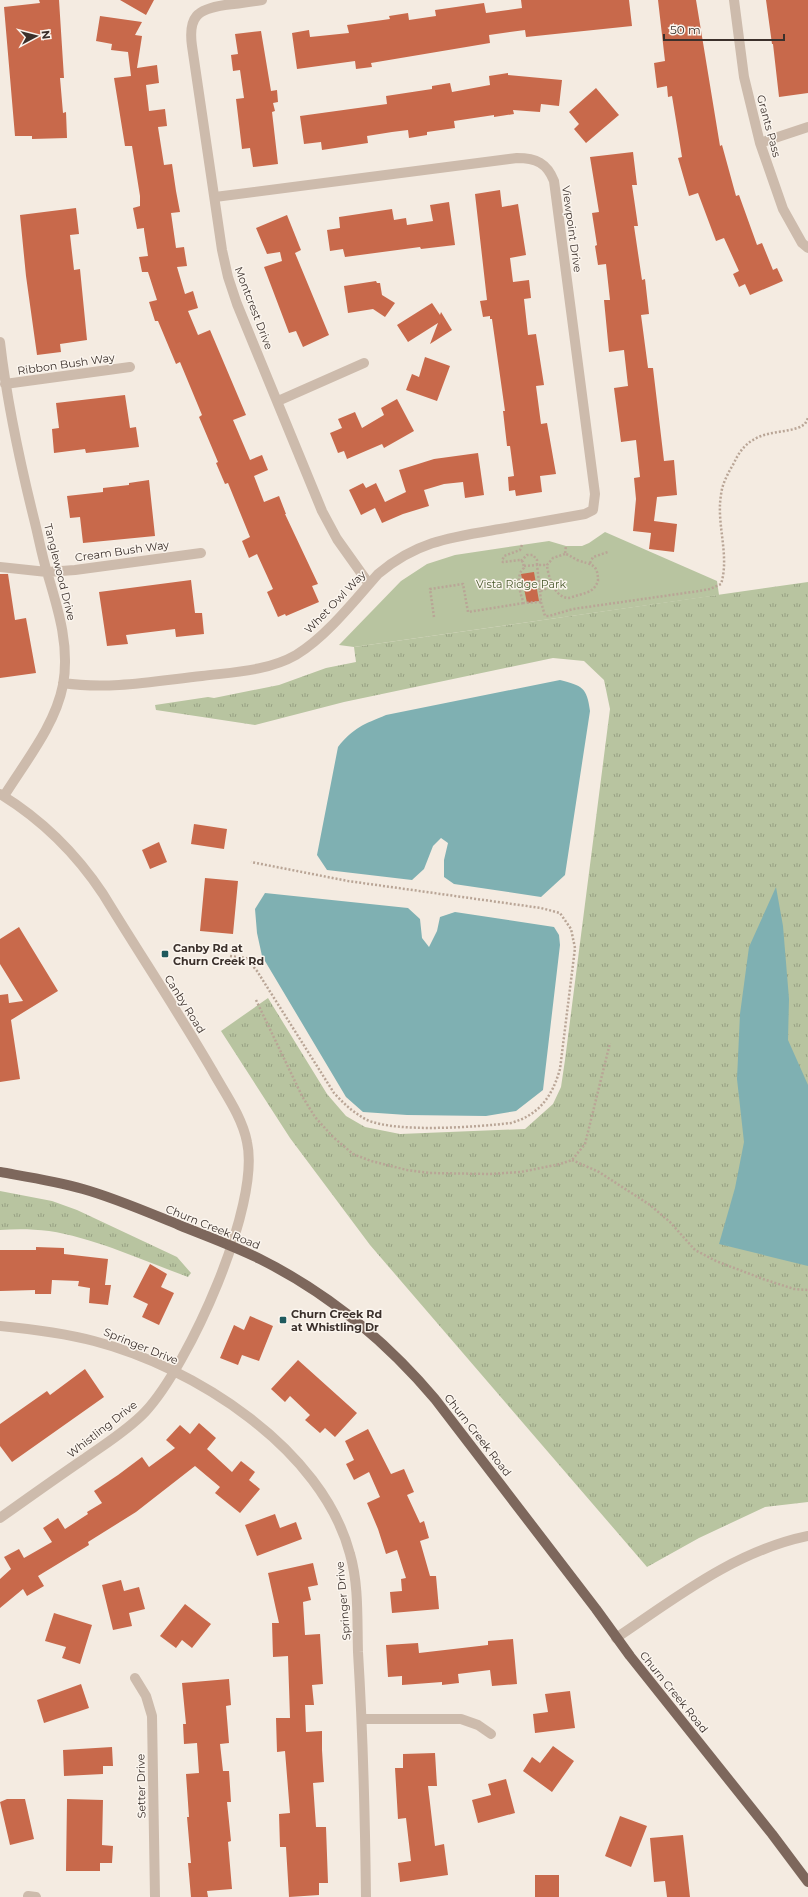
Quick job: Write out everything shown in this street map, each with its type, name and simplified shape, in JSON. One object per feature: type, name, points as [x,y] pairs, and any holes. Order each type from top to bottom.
[{"type":"main road","name":"Churn Creek Road","points":[[0,1172],[50,1181],[84,1190],[143,1211],[259,1258],[344,1311],[400,1360],[424,1385],[450,1418],[616,1638],[772,1834],[808,1882]]},
{"type":"street","name":"Montcrest Drive","points":[[262,0],[210,7],[198,13],[191,25],[192,46],[225,263],[233,292],[322,512],[337,539],[369,584]]},
{"type":"street","name":"Grants Pass","points":[[734,0],[744,77],[760,143],[783,210],[802,243],[808,248]]},
{"type":"street","points":[[760,143],[808,127]]},
{"type":"street","name":"Viewpoint Drive","points":[[215,197],[517,158],[536,160],[545,165],[554,181],[595,494],[593,510]]},
{"type":"street","name":"Tanglewood Drive","points":[[0,342],[5,384],[27,491],[47,572],[58,608],[64,642],[63,683],[57,706],[44,733],[2,795]]},
{"type":"street","points":[[278,401],[364,363]]},
{"type":"street","name":"Ribbon Bush Way","points":[[5,384],[130,367]]},
{"type":"street","name":"Whet Owl Way","points":[[63,683],[84,687],[122,686],[261,668],[284,662],[310,646],[378,574],[398,559],[433,542],[585,514],[593,510]]},
{"type":"street","name":"Cream Bush Way","points":[[0,567],[47,572],[75,570],[201,553]]},
{"type":"street","name":"Canby Road","points":[[2,795],[48,831],[70,852],[90,876],[194,1039],[243,1127],[249,1154],[250,1170],[232,1247]]},
{"type":"street","name":"Whistling Drive","points":[[0,1518],[137,1420],[146,1411],[174,1372],[216,1289],[232,1247]]},
{"type":"street","name":"Springer Drive","points":[[0,1326],[57,1333],[93,1340],[157,1363],[196,1383],[238,1409],[279,1443],[317,1486],[337,1519],[348,1545],[353,1568],[362,1719],[366,1897]]},
{"type":"street","points":[[616,1638],[691,1586],[718,1570],[776,1544],[808,1536]]},
{"type":"street","name":"Setter Drive","points":[[135,1678],[146,1696],[152,1716],[155,1897]]},
{"type":"street","points":[[362,1719],[461,1719],[478,1725],[491,1734]]},
{"type":"path","points":[[521,561],[526,555],[533,555],[537,560],[541,602],[545,616],[573,609],[700,591],[710,589],[721,584],[723,572],[720,508],[721,494],[730,470],[742,449],[753,440],[766,435],[800,427],[805,424],[808,418]]},
{"type":"path","points":[[522,545],[520,550],[502,558],[503,562],[515,560],[521,561],[524,566]]},
{"type":"path","points":[[565,554],[566,546]]},
{"type":"path","points":[[590,563],[593,556],[608,552]]},
{"type":"path","points":[[565,554],[576,560],[590,563],[597,572],[598,581],[590,592],[566,598],[562,596],[554,586],[548,575],[547,565],[553,558],[565,554]]},
{"type":"path","points":[[524,566],[547,565]]},
{"type":"path","points":[[524,566],[519,576],[524,603]]},
{"type":"path","points":[[434,617],[430,589],[463,584],[468,612],[524,603],[541,602]]},
{"type":"path","points":[[540,592],[554,586]]},
{"type":"path","points":[[230,956],[246,958],[257,971],[334,1093],[350,1110],[368,1120],[380,1124],[411,1127],[511,1123],[522,1120],[542,1107],[556,1085],[560,1069],[575,948],[571,929],[560,913],[541,908],[348,880],[251,862]]},
{"type":"path","points":[[256,1000],[302,1096],[315,1118],[353,1154],[371,1161],[408,1170],[462,1175],[521,1172],[572,1160],[585,1144],[587,1138],[610,1043]]},
{"type":"path","points":[[572,1160],[599,1172],[650,1205],[670,1222],[695,1250],[716,1261],[763,1279],[794,1289],[808,1290]]},
{"type":"green space","name":"Vista Ridge Park","points":[[605,532],[717,581],[719,595],[354,647],[339,645],[401,581],[427,564],[455,555],[549,541],[566,546],[582,546]]},
{"type":"green space","points":[[808,582],[808,1502],[765,1507],[699,1538],[647,1567],[370,1245],[290,1138],[221,1031],[268,998],[327,1094],[346,1116],[365,1127],[400,1134],[525,1129],[553,1104],[561,1087],[565,1060],[610,709],[604,680],[584,661],[553,658],[344,702],[255,725],[156,710],[155,705],[208,697],[214,698],[279,685],[326,668],[356,662],[354,647]]},
{"type":"green space","points":[[0,1191],[52,1201],[77,1210],[177,1257],[191,1273],[188,1277],[102,1244],[66,1234],[36,1230],[0,1230]]},
{"type":"water","points":[[560,680],[574,684],[585,692],[590,711],[565,875],[541,897],[454,884],[444,877],[444,860],[448,843],[441,838],[433,846],[424,869],[412,880],[327,870],[317,855],[338,747],[349,735],[365,724],[386,715]]},
{"type":"water","points":[[776,887],[783,926],[789,999],[788,1040],[808,1085],[808,1266],[719,1244],[735,1188],[744,1142],[737,1079],[740,1014],[749,947]]},
{"type":"water","points":[[265,893],[408,908],[420,919],[422,938],[429,947],[437,931],[440,917],[455,912],[554,927],[559,935],[560,945],[543,1090],[516,1111],[486,1116],[407,1115],[363,1112],[346,1097],[262,956],[257,933],[255,909]]},
{"type":"building","points":[[39,0],[59,0],[64,78],[60,78],[63,113],[66,112],[67,138],[32,139],[32,136],[15,136],[4,7],[40,3]]},
{"type":"building","points":[[120,0],[154,0],[146,15]]},
{"type":"building","points":[[521,0],[629,0],[632,26],[526,37],[525,30],[489,35],[490,43],[371,63],[372,67],[356,69],[355,61],[297,69],[292,33],[309,30],[310,37],[349,33],[347,25],[390,19],[389,16],[408,13],[409,20],[436,16],[435,10],[484,3],[486,13],[522,8]]},
{"type":"building","points":[[658,0],[696,0],[720,146],[722,145],[736,196],[739,195],[757,245],[762,243],[773,270],[777,268],[783,281],[750,295],[745,284],[739,287],[733,274],[739,271],[724,238],[716,241],[698,193],[689,196],[678,158],[682,157],[672,96],[668,97],[667,86],[657,88],[654,63],[665,61]]},
{"type":"building","points":[[766,0],[808,0],[808,93],[779,97]]},
{"type":"building","points":[[100,16],[142,22],[135,35],[142,36],[137,68],[157,65],[159,83],[146,85],[149,111],[165,109],[167,126],[158,127],[164,165],[172,164],[180,212],[171,213],[176,248],[184,247],[187,266],[177,267],[185,294],[193,291],[198,308],[188,311],[198,335],[210,330],[246,415],[233,420],[250,460],[262,455],[268,470],[254,476],[264,502],[279,496],[285,514],[318,584],[312,586],[319,602],[286,616],[285,614],[278,617],[267,592],[273,589],[257,554],[249,558],[242,541],[250,537],[228,483],[225,484],[216,463],[218,462],[199,417],[202,415],[180,362],[176,364],[158,321],[155,321],[149,302],[157,300],[148,272],[142,272],[139,257],[148,256],[144,228],[137,229],[133,208],[140,206],[140,196],[132,146],[125,146],[114,78],[131,76],[128,52],[111,50],[112,44],[96,41]]},
{"type":"building","points":[[261,31],[271,91],[277,90],[278,102],[273,103],[275,111],[272,112],[278,164],[253,167],[250,148],[242,149],[236,99],[244,98],[240,70],[233,71],[231,55],[238,54],[235,34]]},
{"type":"building","points":[[508,73],[508,75],[562,80],[559,106],[541,104],[540,112],[513,110],[514,114],[494,117],[494,115],[454,121],[455,128],[427,132],[427,135],[409,138],[408,130],[367,136],[368,143],[322,150],[321,142],[304,144],[300,116],[387,104],[386,96],[432,89],[432,86],[450,83],[452,92],[490,85],[489,76]]},
{"type":"building","points":[[596,88],[619,115],[586,143],[574,129],[579,124],[569,112]]},
{"type":"building","points":[[633,152],[637,185],[632,185],[638,226],[634,226],[642,280],[645,279],[649,314],[641,315],[648,368],[653,368],[664,461],[674,460],[677,495],[657,497],[654,521],[677,524],[674,552],[649,549],[651,533],[633,531],[636,499],[634,478],[640,477],[636,440],[621,442],[614,388],[628,386],[624,350],[609,352],[604,300],[610,300],[606,264],[598,265],[595,246],[597,245],[592,213],[599,212],[590,157]]},
{"type":"building","points":[[500,190],[502,207],[518,204],[526,255],[510,258],[513,282],[529,280],[531,298],[524,299],[528,335],[536,334],[544,385],[536,386],[541,424],[547,423],[556,474],[540,476],[542,492],[516,496],[515,490],[509,491],[508,477],[514,476],[510,446],[507,446],[503,411],[505,411],[492,319],[490,319],[490,316],[483,317],[480,301],[487,300],[475,194]]},
{"type":"building","points":[[449,202],[455,245],[421,249],[420,247],[345,257],[343,249],[330,251],[327,230],[340,228],[339,217],[392,209],[394,220],[406,218],[407,225],[433,221],[430,205]]},
{"type":"building","points":[[76,208],[79,234],[70,235],[74,270],[80,269],[87,340],[60,344],[61,352],[37,355],[26,276],[20,215]]},
{"type":"building","points":[[287,215],[301,250],[295,253],[329,335],[303,347],[296,331],[289,333],[264,267],[282,261],[280,252],[267,254],[256,228]]},
{"type":"building","points":[[376,281],[377,283],[380,283],[382,295],[395,303],[385,317],[373,309],[348,313],[344,286]]},
{"type":"building","points":[[432,303],[440,315],[441,312],[452,330],[430,344],[438,323],[408,342],[397,325]]},
{"type":"building","points":[[425,357],[450,366],[437,401],[406,390],[412,374],[419,377]]},
{"type":"building","points":[[125,395],[130,428],[136,427],[139,447],[86,453],[85,449],[54,453],[52,429],[59,428],[56,403]]},
{"type":"building","points":[[397,399],[414,431],[384,448],[382,444],[347,459],[344,451],[338,453],[330,433],[342,428],[338,419],[355,412],[362,428],[384,415],[381,408]]},
{"type":"building","points":[[478,453],[484,495],[465,498],[463,482],[444,484],[424,490],[429,506],[403,514],[382,523],[375,508],[361,515],[349,490],[363,483],[366,488],[376,483],[385,502],[406,492],[399,470],[434,459]]},
{"type":"building","points":[[149,480],[155,536],[83,543],[80,517],[70,518],[67,496],[103,492],[103,488],[129,485],[129,483]]},
{"type":"building","points":[[534,572],[539,601],[527,603],[521,574]]},
{"type":"building","points":[[0,574],[8,574],[15,620],[26,618],[36,673],[0,678]]},
{"type":"building","points":[[191,580],[195,613],[202,613],[204,634],[176,637],[175,629],[126,635],[128,644],[107,646],[99,592]]},
{"type":"building","points":[[194,824],[227,829],[224,849],[191,844]]},
{"type":"building","points":[[159,842],[167,862],[150,869],[142,850]]},
{"type":"building","points":[[205,878],[238,881],[233,934],[200,931]]},
{"type":"building","points":[[19,927],[58,991],[11,1020],[20,1079],[0,1082],[0,995],[8,994],[9,1003],[23,1001],[0,964],[0,939]]},
{"type":"building","points":[[36,1247],[64,1248],[64,1254],[108,1259],[105,1285],[111,1285],[108,1305],[89,1303],[90,1288],[78,1286],[79,1281],[52,1280],[51,1294],[35,1294],[35,1290],[0,1291],[0,1250],[36,1250]]},
{"type":"building","points":[[150,1264],[167,1274],[161,1287],[174,1293],[159,1325],[142,1317],[148,1304],[133,1297]]},
{"type":"building","points":[[250,1316],[273,1326],[259,1361],[242,1355],[238,1365],[220,1358],[234,1325],[244,1330]]},
{"type":"building","points":[[298,1360],[357,1413],[335,1437],[325,1428],[320,1433],[305,1420],[310,1415],[290,1396],[285,1402],[271,1389]]},
{"type":"building","points":[[85,1369],[104,1397],[12,1462],[0,1446],[0,1424],[47,1391],[50,1395]]},
{"type":"building","points":[[199,1423],[216,1438],[207,1449],[232,1472],[241,1461],[255,1472],[249,1480],[260,1489],[240,1513],[215,1493],[220,1487],[195,1466],[136,1512],[88,1542],[89,1545],[38,1576],[44,1586],[27,1596],[23,1589],[0,1608],[0,1579],[11,1569],[4,1557],[19,1549],[24,1558],[52,1542],[43,1528],[58,1518],[65,1529],[88,1514],[87,1512],[102,1503],[94,1491],[142,1457],[149,1467],[175,1448],[166,1440],[180,1425],[190,1434]]},
{"type":"building","points":[[368,1429],[391,1474],[404,1469],[414,1492],[407,1495],[420,1523],[424,1521],[429,1538],[420,1541],[430,1576],[436,1576],[439,1609],[392,1613],[390,1592],[402,1591],[401,1579],[406,1578],[397,1550],[386,1554],[378,1529],[367,1503],[380,1497],[369,1472],[354,1480],[346,1464],[354,1460],[345,1441]]},
{"type":"building","points":[[275,1514],[280,1528],[296,1522],[302,1539],[257,1556],[245,1525]]},
{"type":"building","points":[[313,1563],[318,1585],[308,1587],[311,1600],[303,1602],[305,1635],[320,1634],[323,1684],[312,1685],[314,1705],[305,1705],[306,1732],[322,1731],[324,1782],[313,1783],[316,1827],[326,1827],[328,1883],[319,1883],[319,1895],[289,1897],[286,1847],[280,1847],[279,1814],[290,1813],[285,1751],[277,1752],[276,1718],[290,1718],[288,1656],[273,1657],[272,1623],[279,1623],[268,1573]]},
{"type":"building","points":[[121,1580],[124,1591],[139,1587],[145,1609],[129,1613],[132,1626],[113,1630],[102,1585]]},
{"type":"building","points":[[185,1604],[211,1624],[192,1648],[182,1640],[176,1648],[160,1636]]},
{"type":"building","points":[[54,1613],[92,1625],[80,1664],[62,1658],[66,1647],[45,1641]]},
{"type":"building","points":[[513,1639],[517,1684],[492,1686],[490,1670],[458,1674],[459,1683],[442,1685],[442,1682],[402,1685],[402,1676],[388,1677],[386,1645],[418,1643],[419,1653],[488,1645],[488,1641]]},
{"type":"building","points":[[229,1679],[231,1705],[226,1706],[229,1743],[220,1744],[223,1771],[229,1771],[231,1802],[227,1802],[231,1841],[228,1842],[232,1889],[207,1891],[208,1897],[191,1897],[188,1863],[191,1863],[187,1817],[189,1817],[186,1774],[199,1773],[197,1743],[184,1744],[183,1724],[186,1724],[182,1683]]},
{"type":"building","points":[[81,1684],[89,1708],[44,1723],[37,1700]]},
{"type":"building","points":[[570,1691],[575,1728],[535,1733],[533,1714],[548,1712],[545,1694]]},
{"type":"building","points":[[553,1746],[574,1761],[552,1792],[523,1771],[532,1757],[540,1763]]},
{"type":"building","points":[[112,1747],[113,1766],[103,1766],[103,1774],[64,1776],[63,1750]]},
{"type":"building","points":[[435,1753],[437,1786],[428,1786],[435,1846],[444,1844],[448,1875],[400,1882],[398,1863],[411,1861],[406,1818],[398,1819],[395,1768],[403,1768],[403,1754]]},
{"type":"building","points":[[506,1779],[515,1813],[478,1823],[472,1800],[491,1795],[488,1784]]},
{"type":"building","points":[[7,1799],[25,1799],[34,1839],[10,1845],[0,1802]]},
{"type":"building","points":[[67,1799],[103,1800],[102,1845],[113,1846],[112,1863],[100,1863],[100,1871],[66,1871]]},
{"type":"building","points":[[620,1816],[647,1826],[631,1867],[605,1856]]},
{"type":"building","points":[[683,1835],[690,1897],[667,1897],[665,1881],[654,1882],[650,1838]]},
{"type":"building","points":[[535,1875],[559,1875],[559,1897],[535,1897]]},
{"type":"place","name":"Canby Rd at Churn Creek Rd","points":[[165,954]]},
{"type":"place","name":"Churn Creek Rd at Whistling Dr","points":[[283,1320]]}]
